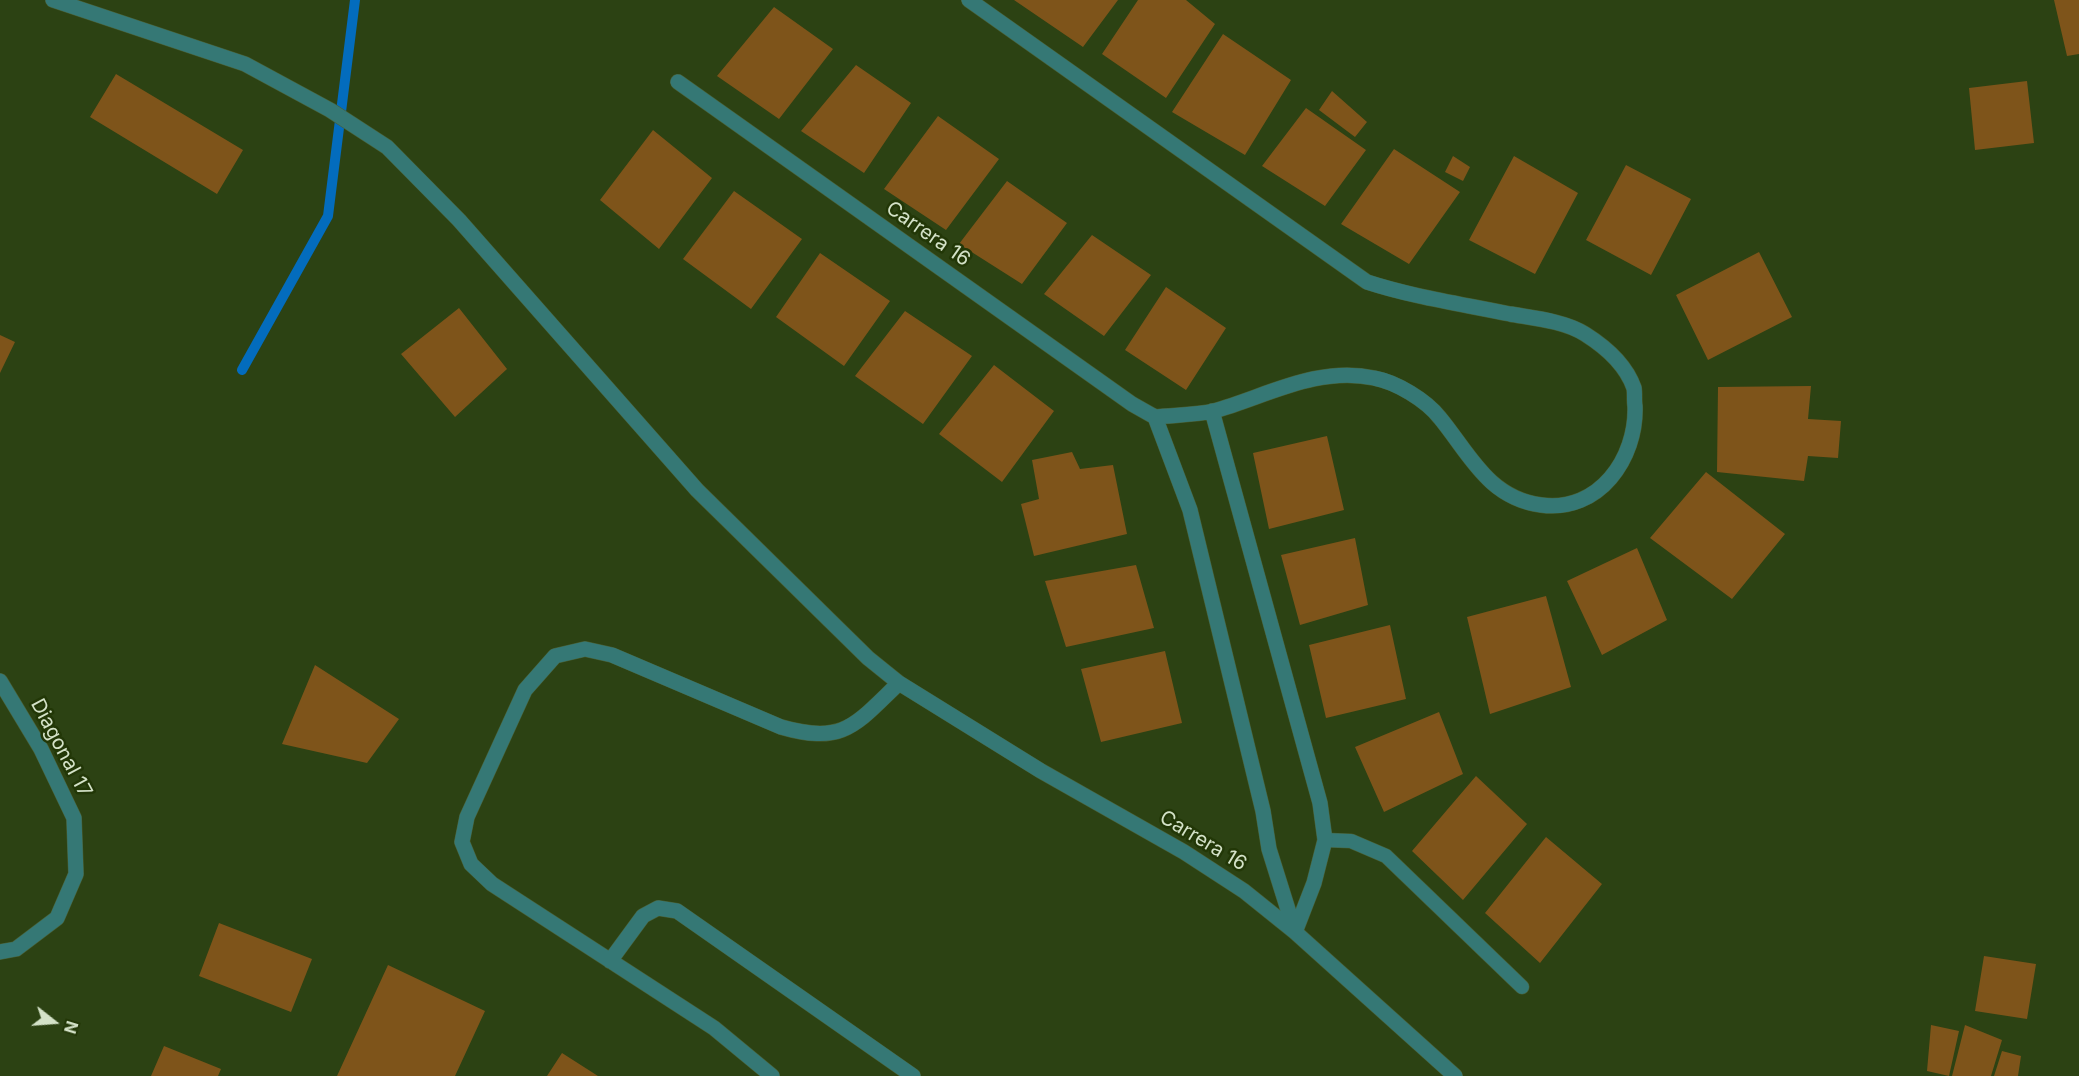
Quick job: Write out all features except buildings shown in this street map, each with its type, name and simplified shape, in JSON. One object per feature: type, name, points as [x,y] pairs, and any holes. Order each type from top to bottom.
[{"type":"street","name":"Carrera 16","points":[[53,0],[245,63],[330,110],[387,147],[459,220],[697,490],[868,658],[898,683],[1041,771],[1184,852],[1244,891],[1295,932],[1455,1076]]},
{"type":"street","points":[[969,0],[1367,282],[1400,292],[1545,320],[1583,332],[1613,355],[1634,388],[1634,434],[1625,458],[1606,485],[1577,502],[1542,505],[1510,495],[1476,469],[1439,416],[1407,392],[1375,378],[1324,375],[1212,411],[1155,417],[1190,510],[1263,811],[1269,849],[1295,932]]},
{"type":"street","name":"Carrera 16","points":[[678,82],[1122,397],[1155,417]]},
{"type":"street","points":[[1212,411],[1320,803],[1324,840],[1314,883],[1295,932]]},
{"type":"street","points":[[772,1076],[714,1028],[492,884],[471,864],[462,842],[467,817],[525,690],[555,656],[585,649],[612,655],[781,727],[808,735],[835,734],[860,721],[898,683]]},
{"type":"street","name":"Diagonal 17","points":[[0,681],[41,749],[74,818],[76,874],[57,918],[16,949],[0,952]]},
{"type":"street","points":[[610,961],[643,916],[658,908],[677,911],[913,1076]]},
{"type":"lane","points":[[1324,840],[1351,841],[1386,856],[1522,987]]},
{"type":"waterway","points":[[242,370],[328,216],[355,0]]}]
